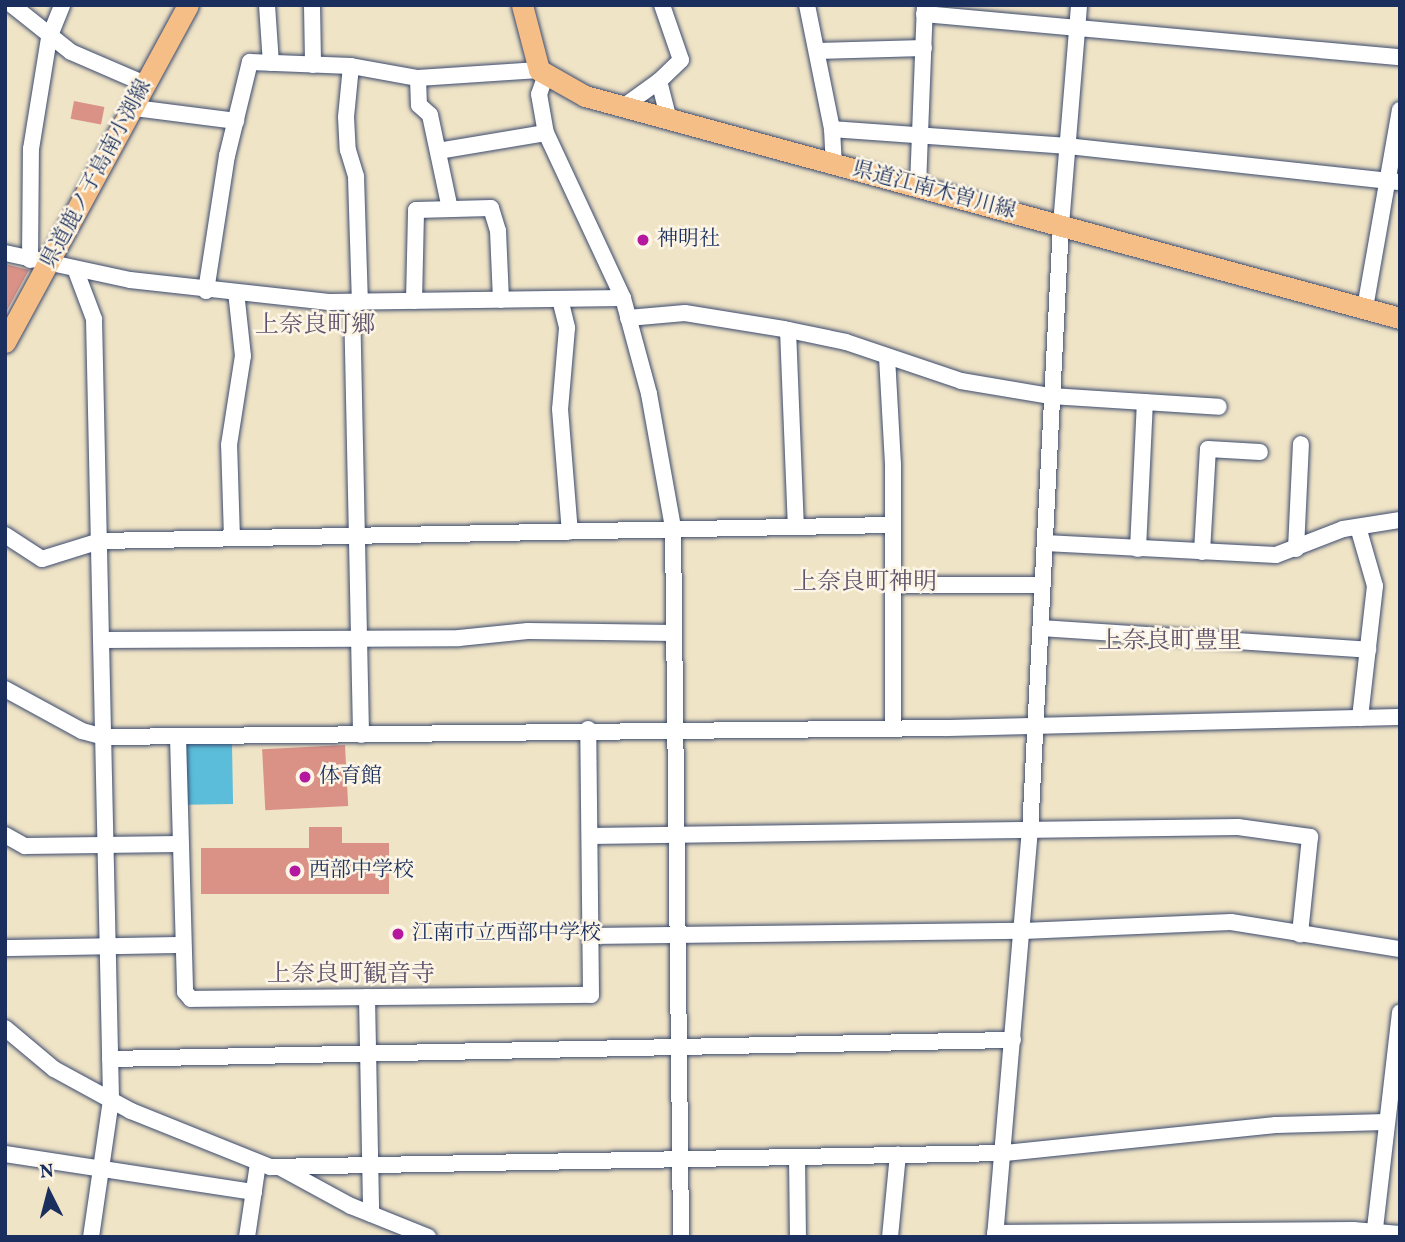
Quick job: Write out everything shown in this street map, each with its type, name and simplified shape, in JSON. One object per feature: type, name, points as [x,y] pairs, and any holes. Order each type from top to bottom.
[{"type":"main road","name":"県道鹿ノ子島南小渕線","points":[[5,342],[39,262],[135,108],[188,5]]},
{"type":"main road","points":[[523,5],[542,73]]},
{"type":"main road","name":"県道江南木曽川線","points":[[542,73],[570,91],[623,107],[1400,318]]},
{"type":"street","points":[[12,5],[71,52],[145,84]]},
{"type":"street","points":[[39,262],[31,149],[49,37],[62,5]]},
{"type":"street","points":[[267,5],[271,63]]},
{"type":"street","points":[[312,5],[313,65]]},
{"type":"street","points":[[623,107],[659,81],[681,60],[662,5]]},
{"type":"street","points":[[807,5],[832,129],[834,164]]},
{"type":"street","points":[[1079,5],[1060,225],[1031,832],[1005,1153],[995,1235],[1400,1234]]},
{"type":"street","points":[[918,186],[922,133],[924,9],[1078,28],[1400,57]]},
{"type":"street","points":[[817,51],[924,48]]},
{"type":"street","points":[[206,290],[236,121],[250,62],[352,66],[418,78],[542,73],[539,94],[546,133],[623,298],[649,394],[673,528],[681,1237]]},
{"type":"street","points":[[352,66],[347,139],[356,177],[354,538],[361,735]]},
{"type":"street","points":[[418,78],[419,105],[430,115],[450,209]]},
{"type":"street","points":[[659,81],[669,120]]},
{"type":"street","points":[[135,108],[236,121]]},
{"type":"street","points":[[1365,308],[1393,180],[1400,110]]},
{"type":"street","points":[[832,129],[922,133],[1067,146],[1393,180]]},
{"type":"street","points":[[438,151],[546,133]]},
{"type":"street","points":[[414,301],[416,211],[491,208],[498,231],[500,300]]},
{"type":"street","points":[[5,253],[76,271],[206,290],[356,302],[623,298]]},
{"type":"street","points":[[76,271],[94,319],[111,1100],[91,1237]]},
{"type":"street","points":[[232,538],[229,445],[243,356],[236,292]]},
{"type":"street","points":[[560,299],[567,328],[560,409],[570,532]]},
{"type":"street","points":[[628,318],[685,313],[788,330],[961,381],[1051,396],[1219,407]]},
{"type":"street","points":[[788,330],[796,526]]},
{"type":"street","points":[[887,357],[892,525],[893,729]]},
{"type":"street","points":[[1138,549],[1144,402]]},
{"type":"street","points":[[1296,549],[1301,444]]},
{"type":"street","points":[[1202,552],[1208,449],[1260,452]]},
{"type":"street","points":[[1045,543],[1276,555],[1358,527],[1400,520]]},
{"type":"street","points":[[8,542],[42,559],[100,541],[354,538],[673,528],[892,525]]},
{"type":"street","points":[[1358,527],[1375,586],[1360,718]]},
{"type":"street","points":[[892,584],[1041,585]]},
{"type":"street","points":[[1041,628],[1368,650]]},
{"type":"street","points":[[101,640],[459,638],[528,631],[674,634]]},
{"type":"street","points":[[5,689],[82,731],[104,737],[361,735],[588,729],[676,732],[893,729],[1400,717]]},
{"type":"street","points":[[178,737],[185,992],[191,999],[591,995],[588,729]]},
{"type":"street","points":[[590,835],[1031,832],[1238,827],[1310,837],[1300,934]]},
{"type":"street","points":[[5,835],[25,846],[179,844]]},
{"type":"street","points":[[590,936],[1023,931],[1231,922],[1400,949]]},
{"type":"street","points":[[5,948],[108,944],[183,945]]},
{"type":"street","points":[[367,997],[371,1214]]},
{"type":"street","points":[[1374,1234],[1400,1012]]},
{"type":"street","points":[[5,1028],[54,1069],[111,1100],[258,1163],[279,1167],[1005,1153],[1276,1125],[1386,1122]]},
{"type":"street","points":[[110,1059],[1013,1040]]},
{"type":"street","points":[[5,1154],[254,1192]]},
{"type":"street","points":[[890,1237],[898,1154]]},
{"type":"street","points":[[797,1157],[798,1237]]},
{"type":"street","points":[[247,1237],[258,1163]]},
{"type":"street","points":[[279,1167],[403,1232],[428,1237]]},
{"type":"water","points":[[232,743],[233,804],[186,805],[185,744]]},
{"type":"building","points":[[74,101],[104,107],[101,125],[71,119]]},
{"type":"building","points":[[5,264],[29,270],[5,314]]},
{"type":"building","name":"体育館","points":[[345,745],[348,806],[265,810],[262,749]]},
{"type":"building","name":"西部中学校","points":[[309,827],[342,827],[342,843],[389,843],[389,894],[201,894],[201,848],[309,848]]},
{"type":"place","name":"神明社","points":[[643,240]]},
{"type":"place","name":"体育館","points":[[305,777]]},
{"type":"place","name":"西部中学校","points":[[295,871]]},
{"type":"place","name":"江南市立西部中学校","points":[[398,934]]},
{"type":"district","name":"上奈良町郷","points":[[315,327]]},
{"type":"district","name":"上奈良町神明","points":[[865,584]]},
{"type":"district","name":"上奈良町豊里","points":[[1170,643]]},
{"type":"district","name":"上奈良町観音寺","points":[[351,976]]}]
